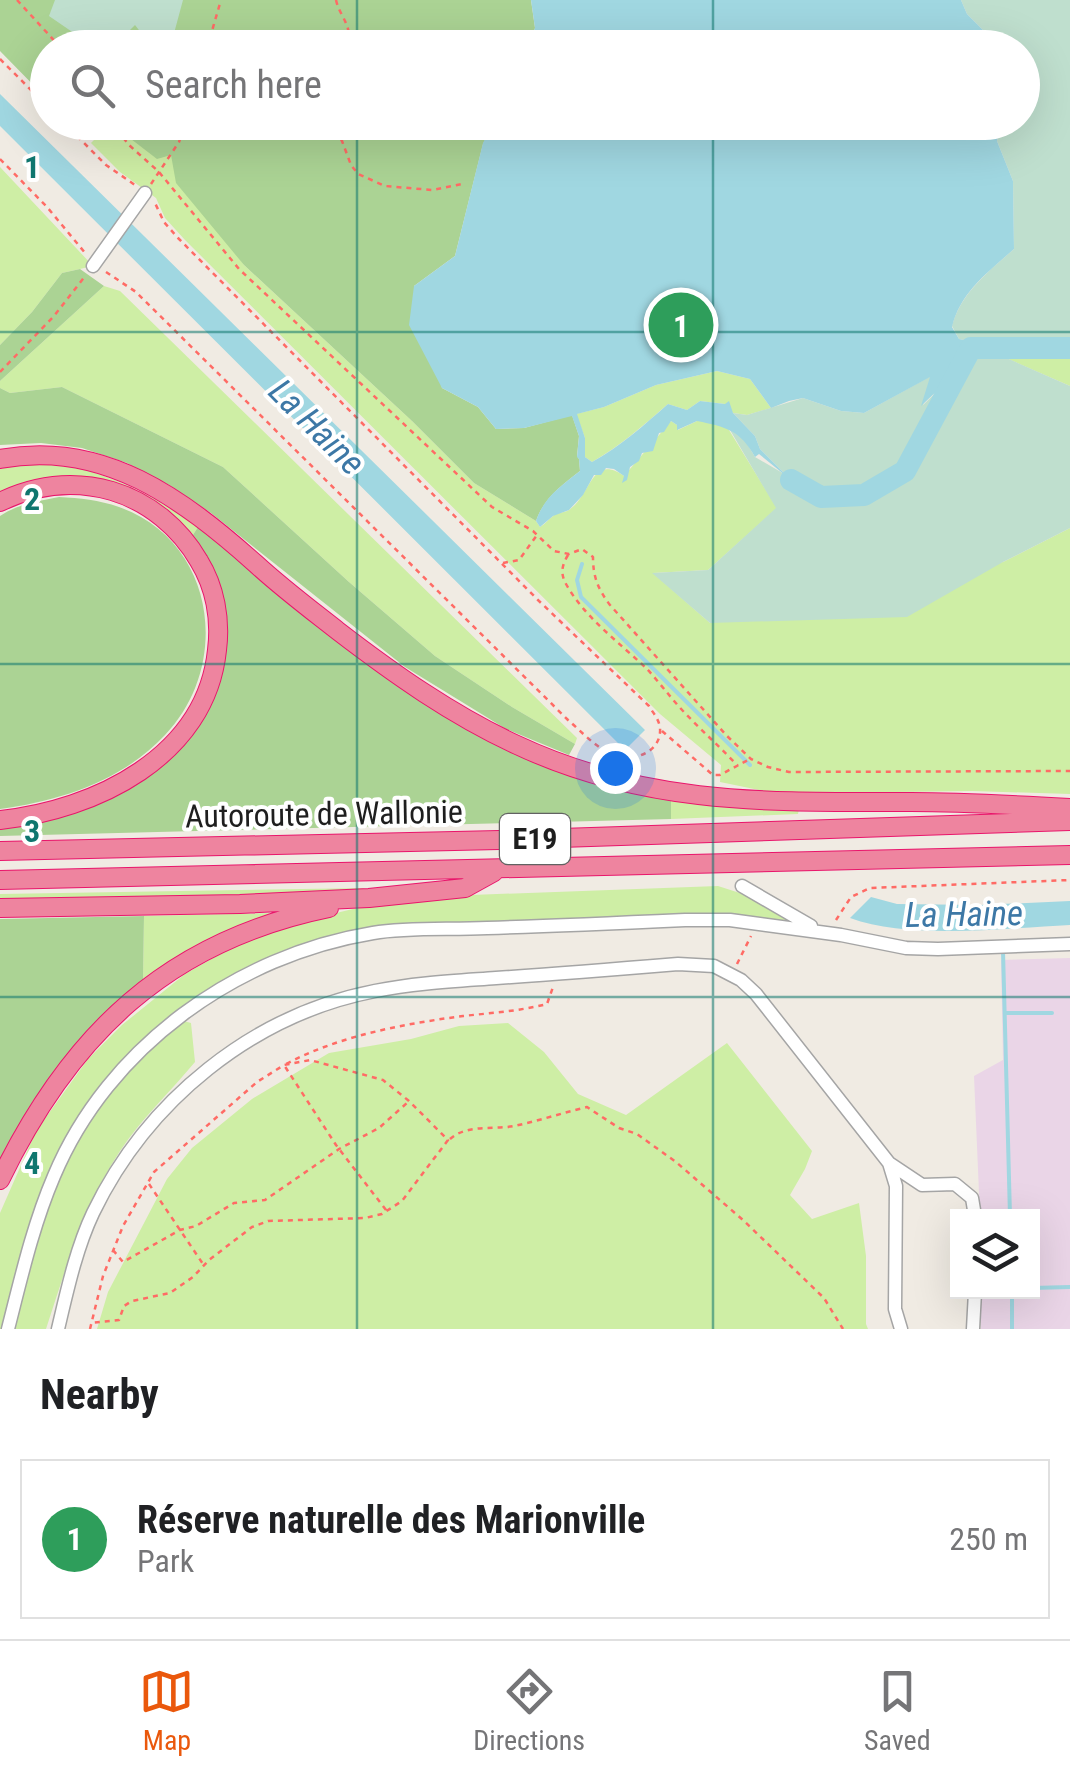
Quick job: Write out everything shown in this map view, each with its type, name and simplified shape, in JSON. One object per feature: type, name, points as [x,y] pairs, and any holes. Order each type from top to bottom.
[{"type":"highway","points":[[0,459],[61,455],[106,465],[146,483],[202,519],[309,608],[413,686],[488,731],[568,766],[644,787],[732,800],[949,802],[1070,808]]},
{"type":"highway","points":[[0,502],[38,488],[77,485],[118,493],[140,503],[175,529],[192,550],[205,571],[218,628],[215,666],[204,697],[178,738],[150,764],[87,800],[0,820]]},
{"type":"highway","name":"Autoroute de Wallonie","points":[[0,851],[500,840],[1070,821]]},
{"type":"highway","name":"Autoroute de Wallonie","points":[[0,880],[1070,855]]},
{"type":"highway","points":[[0,908],[369,898],[465,888],[498,870]]},
{"type":"highway","points":[[0,1180],[56,1080],[104,1025],[139,994],[202,955],[254,930],[369,898]]},
{"type":"street","points":[[97,260],[142,198]]},
{"type":"street","points":[[742,886],[827,933]]},
{"type":"street","points":[[8,1329],[54,1176],[97,1101],[130,1061],[177,1018],[256,970],[316,947],[378,932],[685,920],[767,924],[906,948],[1070,944]]},
{"type":"street","points":[[58,1329],[84,1236],[117,1170],[145,1130],[200,1074],[283,1023],[345,998],[411,985],[700,964],[728,971],[756,994],[889,1163],[922,1185]]},
{"type":"street","points":[[889,1163],[896,1186],[895,1308],[900,1329]]},
{"type":"street","points":[[895,1208],[902,1198],[922,1185],[955,1184],[972,1198],[974,1209]]},
{"type":"street","points":[[973,1329],[975,1299]]},
{"type":"path","points":[[16,0],[44,30]]},
{"type":"path","points":[[212,30],[222,0]]},
{"type":"path","points":[[336,0],[349,30]]},
{"type":"path","points":[[0,60],[30,89]]},
{"type":"path","points":[[0,159],[97,260],[136,292],[597,745],[627,759],[653,748],[660,730],[649,706],[178,238],[164,222],[155,202],[142,198],[81,140]]},
{"type":"path","points":[[124,140],[160,172],[239,269],[492,507],[537,535],[554,551],[569,554],[582,549],[593,557],[598,588],[610,605],[750,758],[789,772],[1070,771]]},
{"type":"path","points":[[160,172],[181,140]]},
{"type":"path","points":[[341,140],[358,174],[386,186],[432,190],[462,184]]},
{"type":"path","points":[[0,372],[54,316],[97,260]]},
{"type":"path","points":[[502,563],[519,560],[537,535]]},
{"type":"path","points":[[569,554],[562,573],[572,593],[738,766]]},
{"type":"path","points":[[660,730],[712,776],[720,776],[750,758]]},
{"type":"path","points":[[827,933],[851,897],[870,888],[1070,880]]},
{"type":"path","points":[[728,971],[740,960],[756,928],[767,924]]},
{"type":"path","points":[[90,1329],[103,1276],[123,1226],[154,1172],[257,1082],[312,1050],[385,1030],[548,1004],[557,974]]},
{"type":"path","points":[[284,1064],[310,1060],[384,1080],[448,1140]]},
{"type":"path","points":[[284,1064],[339,1148],[387,1211]]},
{"type":"path","points":[[114,1250],[123,1262],[234,1204],[265,1200],[339,1148],[379,1128],[409,1101]]},
{"type":"path","points":[[92,1323],[119,1320],[124,1306],[132,1301],[170,1293],[252,1227],[268,1222],[365,1218],[387,1211],[402,1201],[456,1134],[512,1127],[586,1107],[619,1128],[637,1134],[730,1208],[824,1298],[843,1329]]},
{"type":"path","points":[[148,1182],[204,1265]]},
{"type":"shaded area","points":[[1070,958],[1070,1329],[981,1329],[980,1299],[1040,1299],[1040,1209],[980,1209],[974,1076],[1003,1060],[1001,960]]},
{"type":"green space","points":[[0,0],[531,0],[535,28],[30,30],[30,82],[0,51]]},
{"type":"green space","points":[[55,0],[183,0],[175,30],[139,30],[135,25],[130,30],[69,30],[49,16]]},
{"type":"green space","points":[[961,0],[1070,0],[1070,349],[986,349],[1070,386],[1070,528],[907,617],[710,623],[652,573],[708,570],[776,508],[730,430],[743,437],[755,457],[786,475],[733,413],[747,415],[803,398],[841,411],[864,413],[931,376],[923,405],[958,371],[973,342],[959,339],[952,326],[962,303],[1014,249],[1013,181],[997,141],[1040,140],[1040,30],[983,30],[967,14]]},
{"type":"green space","points":[[132,140],[485,140],[455,256],[414,286],[442,388],[478,407],[496,429],[524,428],[572,415],[579,436],[580,471],[548,499],[536,521],[474,483],[244,265],[176,183],[171,155],[157,159]]},
{"type":"green space","points":[[134,140],[171,155],[244,265],[474,483],[540,527],[576,504],[598,473],[613,470],[624,476],[671,421],[678,430],[697,421],[721,417],[777,508],[708,570],[653,573],[710,623],[1003,562],[1070,528],[1070,794],[822,793],[764,791],[720,782],[721,765],[660,714],[185,240],[165,218],[156,198],[120,172],[91,143]]},
{"type":"green space","points":[[0,167],[93,266],[62,273],[0,345]]},
{"type":"green space","points":[[80,269],[104,286],[0,381],[0,345],[62,273]]},
{"type":"green space","points":[[104,286],[120,291],[577,738],[575,744],[435,656],[223,467],[62,387],[10,393],[0,388],[0,381]]},
{"type":"green space","points":[[983,348],[1070,349],[1070,386]]},
{"type":"green space","points":[[717,371],[750,379],[771,408],[747,415],[733,413],[725,404],[700,401],[687,410],[668,404],[602,456],[592,462],[585,457],[585,438],[576,414],[656,385]]},
{"type":"green space","points":[[62,387],[223,467],[435,656],[575,744],[569,755],[506,729],[405,667],[211,513],[169,485],[127,463],[82,448],[41,443],[0,445],[0,388],[10,393]]},
{"type":"green space","points":[[61,463],[133,488],[198,527],[191,538],[118,487],[0,496],[0,468]]},
{"type":"green space","points":[[59,497],[119,507],[152,524],[177,547],[194,576],[204,608],[200,675],[186,706],[165,735],[130,765],[67,794],[0,809],[0,516],[21,506]]},
{"type":"green space","points":[[198,527],[381,673],[444,716],[497,744],[671,798],[671,819],[0,836],[0,826],[147,775],[223,657],[191,538]]},
{"type":"green space","points":[[671,798],[799,809],[798,814],[671,819]]},
{"type":"green space","points":[[718,886],[746,895],[799,926],[730,917],[398,929],[265,962],[180,1020],[191,1023],[195,1062],[137,1128],[107,1172],[77,1237],[46,1329],[0,1329],[0,1213],[36,1131],[88,1059],[122,1025],[185,974],[261,935],[357,908],[471,895]]},
{"type":"green space","points":[[365,888],[171,899],[0,902],[0,894]]},
{"type":"green space","points":[[272,913],[206,944],[143,981],[144,916]]},
{"type":"green space","points":[[144,916],[143,981],[63,1062],[33,1101],[0,1167],[0,919]]},
{"type":"green space","points":[[508,1023],[544,1052],[578,1094],[626,1115],[727,1043],[812,1151],[790,1195],[812,1219],[859,1203],[866,1256],[868,1329],[97,1329],[108,1292],[167,1179],[192,1148],[252,1099],[329,1053],[459,1026]]},
{"type":"water","points":[[531,0],[961,0],[967,14],[983,30],[534,30]]},
{"type":"water","name":"La Haine","points":[[0,94],[30,124],[30,140],[47,140],[645,730],[625,750],[0,126]]},
{"type":"water","points":[[997,140],[1013,181],[1014,249],[976,284],[961,304],[952,327],[959,339],[974,342],[959,370],[921,406],[930,377],[864,413],[841,411],[803,398],[771,408],[750,379],[717,371],[656,385],[577,414],[585,438],[585,457],[592,462],[602,456],[668,404],[687,410],[700,401],[729,401],[733,413],[755,436],[760,449],[791,480],[759,454],[755,457],[731,431],[697,421],[677,430],[671,421],[659,433],[653,451],[642,453],[630,467],[627,480],[622,483],[624,476],[606,468],[601,475],[594,475],[569,510],[540,527],[536,521],[544,505],[580,471],[579,436],[572,416],[524,428],[496,429],[478,407],[442,388],[409,325],[414,286],[455,256],[483,143]]},
{"type":"water","name":"La Haine","points":[[871,897],[897,904],[1070,901],[1070,925],[929,931],[874,925],[850,918]]},
{"type":"waterway","points":[[791,480],[821,497],[864,495],[905,471],[971,348],[1070,348]]},
{"type":"waterway","points":[[582,564],[577,580],[581,597],[750,765]]},
{"type":"waterway","name":"La Haine","points":[[1003,951],[1010,1209]]},
{"type":"waterway","points":[[1005,1013],[1052,1013]]},
{"type":"waterway","points":[[1040,1288],[1070,1287]]},
{"type":"waterway","points":[[1012,1299],[1012,1329]]},
{"type":"place","name":"Réserve naturelle des Marionville","points":[[681,325]]}]
